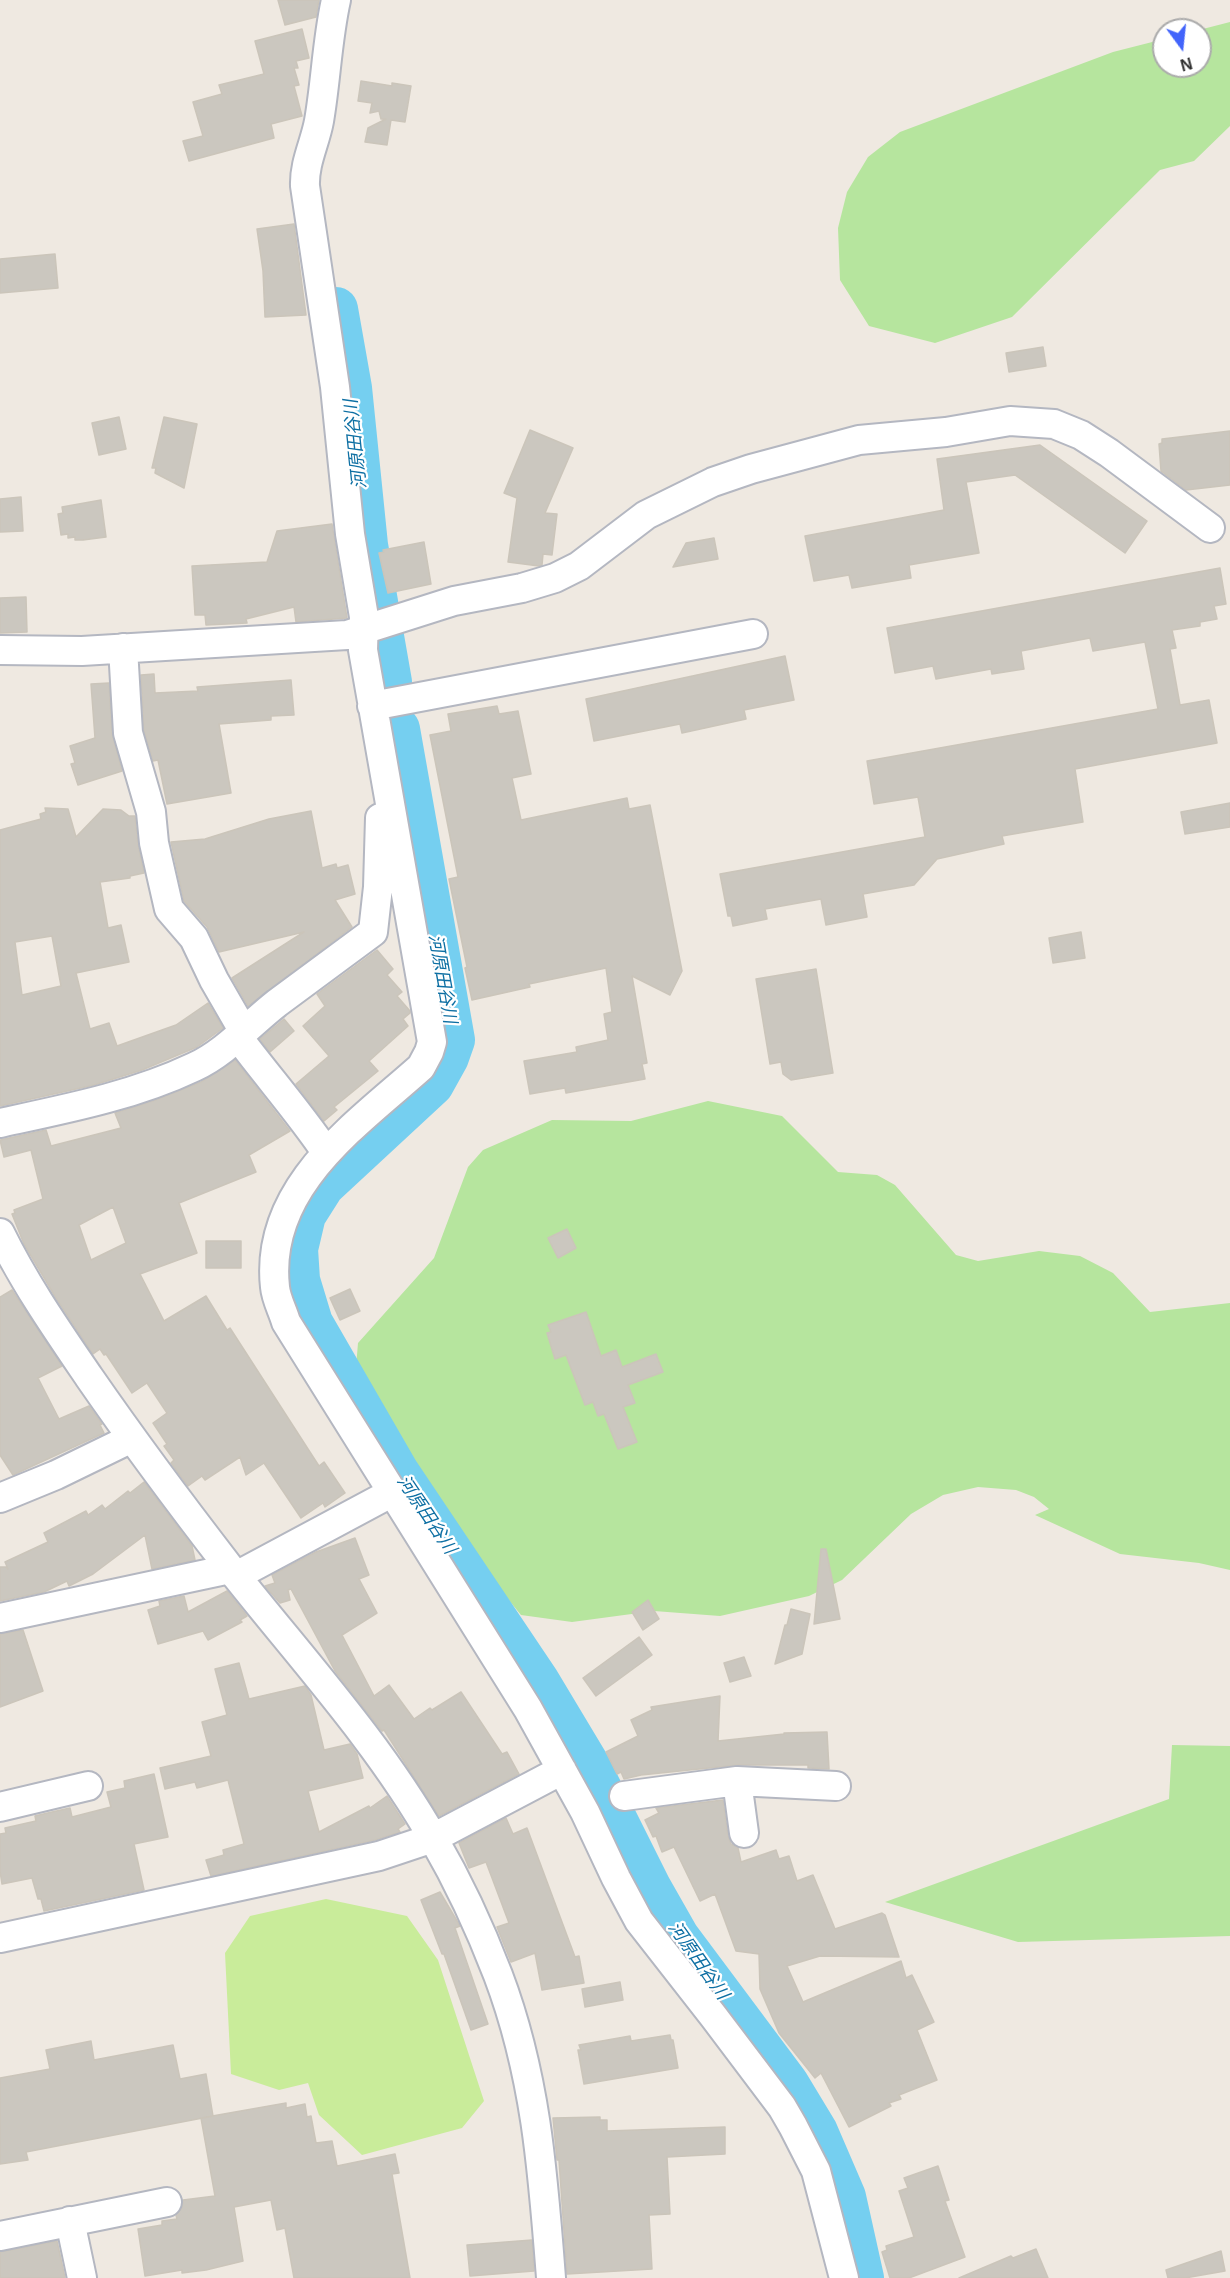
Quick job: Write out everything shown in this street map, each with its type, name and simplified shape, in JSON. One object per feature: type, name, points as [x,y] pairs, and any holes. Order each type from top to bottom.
[{"type":"street","points":[[336,0],[328,46],[323,98],[318,127],[306,167],[305,186],[335,387],[350,534],[364,617],[374,627]]},
{"type":"street","points":[[0,650],[82,651],[347,635],[454,601],[522,588],[555,578],[579,566],[646,515],[713,483],[751,469],[859,440],[946,432],[1010,422],[1054,424],[1081,435],[1210,528]]},
{"type":"street","points":[[374,627],[363,650],[432,1042],[421,1067],[326,1152],[295,1193],[284,1216],[277,1241],[275,1288],[286,1322],[528,1709],[562,1770],[639,1921],[728,2035],[782,2107],[793,2126],[816,2171],[844,2278]]},
{"type":"street","points":[[372,706],[753,634]]},
{"type":"street","points":[[123,648],[128,733],[151,812],[154,843],[169,909],[194,938],[241,1034],[269,1079],[299,1113],[326,1152]]},
{"type":"street","points":[[0,1123],[107,1098],[150,1085],[196,1067],[373,932],[378,887],[382,760]]},
{"type":"street","points":[[373,932],[383,935],[418,966]]},
{"type":"street","points":[[0,1235],[48,1316],[132,1438],[233,1572],[341,1706],[376,1753],[433,1838],[468,1905],[498,1975],[524,2054],[540,2139],[551,2278]]},
{"type":"street","points":[[0,1498],[56,1475],[132,1438]]},
{"type":"street","points":[[0,1618],[233,1572],[393,1492]]},
{"type":"street","points":[[1,1932],[379,1856],[433,1838],[562,1770]]},
{"type":"street","points":[[737,1780],[744,1833]]},
{"type":"street","points":[[624,1796],[737,1780],[836,1786]]},
{"type":"street","points":[[0,1807],[88,1786]]},
{"type":"street","points":[[0,2236],[166,2202]]},
{"type":"street","points":[[70,2221],[82,2278]]},
{"type":"green space","points":[[1230,22],[1230,126],[1194,161],[1160,170],[1012,317],[935,343],[869,326],[840,280],[838,228],[847,192],[868,157],[900,132],[1113,52],[1152,42],[1152,78],[1212,78],[1212,27]]},
{"type":"green space","points":[[708,1101],[782,1116],[838,1172],[877,1175],[895,1185],[956,1255],[978,1261],[1039,1251],[1080,1256],[1113,1273],[1150,1312],[1230,1303],[1230,1570],[1199,1563],[1120,1554],[1035,1515],[1049,1509],[1034,1497],[1016,1490],[978,1487],[943,1495],[911,1514],[842,1580],[809,1596],[720,1616],[654,1611],[572,1622],[521,1615],[370,1430],[355,1379],[358,1343],[434,1258],[468,1167],[483,1150],[552,1120],[631,1121]]},
{"type":"green space","points":[[1172,1745],[1230,1746],[1230,1936],[1018,1942],[885,1902],[1169,1799]]},
{"type":"green space","points":[[326,1899],[407,1916],[438,1960],[484,2101],[462,2128],[362,2155],[319,2115],[308,2083],[279,2090],[231,2074],[225,1953],[250,1916]]},
{"type":"building","points":[[278,0],[319,0],[316,17],[285,25]]},
{"type":"building","points":[[302,29],[309,58],[296,61],[298,68],[294,68],[299,85],[294,86],[302,116],[271,124],[274,138],[189,161],[183,141],[203,136],[193,102],[222,94],[219,85],[264,74],[255,41]]},
{"type":"building","points":[[361,81],[392,86],[392,83],[411,86],[405,122],[391,120],[387,145],[365,142],[368,128],[386,119],[381,119],[379,111],[370,113],[372,103],[358,101]]},
{"type":"building","points":[[294,224],[306,315],[265,317],[263,271],[257,229]]},
{"type":"building","points":[[55,254],[58,288],[0,293],[0,259]]},
{"type":"building","points":[[1043,347],[1046,366],[1009,372],[1006,353]]},
{"type":"building","points":[[119,417],[126,449],[99,455],[92,423]]},
{"type":"building","points":[[164,417],[197,424],[184,488],[155,473],[156,468],[152,468]]},
{"type":"building","points":[[530,430],[573,448],[545,513],[557,514],[552,555],[543,554],[542,565],[539,566],[508,562],[517,498],[504,493]]},
{"type":"building","points":[[1230,431],[1230,485],[1186,490],[1161,471],[1159,444],[1162,443],[1162,439]]},
{"type":"building","points":[[1040,445],[1147,521],[1125,553],[1015,475],[966,482],[979,553],[909,565],[911,578],[852,588],[849,575],[814,581],[805,536],[944,510],[937,459]]},
{"type":"building","points":[[21,497],[23,531],[0,532],[0,499]]},
{"type":"building","points":[[101,500],[106,537],[75,540],[75,537],[68,538],[68,534],[61,535],[58,514],[63,513],[62,507]]},
{"type":"building","points":[[332,524],[347,618],[296,622],[294,607],[246,619],[247,623],[206,625],[205,615],[195,615],[192,566],[267,562],[277,531]]},
{"type":"building","points":[[714,538],[718,559],[673,567],[686,543]]},
{"type":"building","points":[[424,542],[431,584],[388,593],[379,553],[384,552],[383,550]]},
{"type":"building","points":[[1220,568],[1226,604],[1214,606],[1217,619],[1200,622],[1200,626],[1172,630],[1176,648],[1170,649],[1180,705],[1209,700],[1217,743],[1075,769],[1083,822],[1002,836],[1004,844],[937,859],[914,885],[863,894],[867,917],[826,925],[821,899],[765,909],[767,919],[733,926],[731,916],[728,916],[720,874],[925,837],[918,797],[874,804],[867,761],[1158,709],[1145,642],[1093,651],[1090,638],[1021,651],[1024,669],[992,674],[991,669],[936,679],[933,666],[895,673],[887,628]]},
{"type":"building","points":[[26,597],[27,632],[0,633],[0,598]]},
{"type":"building","points":[[785,656],[794,700],[744,710],[746,719],[682,733],[680,724],[594,741],[586,699]]},
{"type":"building","points":[[154,674],[155,693],[198,691],[197,687],[291,680],[294,715],[271,716],[271,720],[219,724],[231,793],[167,804],[158,760],[153,761],[144,730],[141,675]]},
{"type":"building","points":[[109,683],[112,734],[122,771],[78,785],[71,764],[75,763],[70,746],[95,738],[91,684]]},
{"type":"building","points":[[497,706],[499,714],[518,711],[531,774],[512,778],[521,820],[627,798],[629,809],[650,805],[682,971],[670,995],[632,976],[647,1063],[642,1064],[645,1079],[566,1093],[565,1088],[530,1094],[524,1061],[577,1052],[576,1047],[608,1040],[604,1014],[612,1012],[606,968],[529,984],[530,987],[472,1000],[449,879],[458,877],[430,735],[451,731],[448,714]]},
{"type":"building","points":[[1230,803],[1230,827],[1185,834],[1181,812]]},
{"type":"building","points":[[45,808],[68,809],[76,837],[103,809],[121,810],[129,816],[135,816],[144,873],[130,876],[130,878],[100,882],[108,928],[121,925],[129,962],[76,973],[90,1029],[109,1023],[117,1046],[176,1025],[208,1003],[223,1028],[197,1047],[142,1070],[94,1085],[0,1106],[0,830],[41,819],[40,814],[46,812]],"holes":[[[52,936],[61,986],[22,995],[15,942]]]},
{"type":"building","points":[[311,811],[322,868],[336,864],[337,868],[348,865],[355,894],[335,900],[352,927],[248,1006],[232,978],[304,932],[219,952],[207,927],[184,901],[171,842],[205,839],[269,819]]},
{"type":"building","points":[[1081,932],[1085,958],[1053,963],[1049,938]]},
{"type":"building","points":[[377,950],[393,969],[387,975],[402,992],[397,996],[410,1011],[403,1019],[408,1026],[369,1061],[378,1071],[334,1107],[337,1110],[324,1121],[296,1084],[329,1056],[303,1026],[325,1006],[317,994]]},
{"type":"building","points":[[816,969],[833,1073],[791,1080],[783,1074],[781,1062],[770,1064],[756,979]]},
{"type":"building","points":[[284,1019],[294,1031],[270,1052],[260,1039]]},
{"type":"building","points":[[235,1060],[290,1131],[249,1155],[256,1172],[179,1203],[197,1253],[140,1274],[164,1321],[206,1296],[227,1330],[230,1328],[319,1466],[324,1462],[345,1493],[325,1507],[323,1503],[301,1518],[264,1463],[246,1475],[240,1457],[205,1480],[202,1476],[188,1486],[171,1463],[174,1460],[164,1446],[167,1444],[153,1423],[167,1413],[147,1383],[132,1393],[106,1354],[104,1355],[100,1349],[93,1354],[24,1244],[12,1214],[15,1213],[14,1210],[43,1199],[31,1150],[4,1157],[0,1140],[46,1130],[51,1146],[121,1128],[115,1113],[201,1082]],"holes":[[[113,1207],[126,1243],[91,1260],[79,1225]]]},
{"type":"building","points":[[567,1229],[576,1248],[558,1258],[548,1238]]},
{"type":"building","points":[[206,1241],[241,1241],[241,1268],[206,1268]]},
{"type":"building","points":[[350,1289],[360,1311],[340,1320],[330,1298]]},
{"type":"building","points":[[12,1290],[62,1366],[38,1378],[59,1419],[89,1406],[102,1424],[100,1425],[104,1433],[13,1475],[0,1455],[0,1297]]},
{"type":"building","points":[[586,1312],[601,1356],[616,1350],[622,1367],[656,1354],[663,1372],[628,1385],[635,1403],[623,1407],[637,1442],[618,1449],[604,1414],[598,1416],[593,1402],[585,1405],[566,1355],[555,1359],[547,1333],[551,1332],[548,1325]]},
{"type":"building","points":[[144,1482],[192,1546],[195,1560],[152,1569],[145,1535],[93,1574],[69,1586],[67,1581],[44,1592],[0,1601],[0,1567],[8,1569],[5,1562],[48,1542],[44,1533],[86,1511],[88,1515],[102,1505],[105,1509]]},
{"type":"building","points":[[355,1538],[369,1575],[359,1579],[377,1613],[342,1635],[374,1696],[389,1685],[414,1719],[461,1692],[502,1754],[507,1752],[519,1774],[439,1816],[384,1730],[382,1731],[335,1671],[291,1589],[288,1590],[290,1600],[280,1603],[265,1586],[275,1583],[272,1575],[316,1552]]},
{"type":"building","points":[[821,1549],[826,1549],[840,1619],[814,1624]]},
{"type":"building","points":[[227,1591],[247,1616],[240,1620],[242,1622],[208,1640],[203,1631],[158,1644],[148,1610],[160,1606],[159,1601],[184,1596],[188,1612]]},
{"type":"building","points":[[648,1600],[659,1619],[643,1630],[632,1612]]},
{"type":"building","points":[[791,1609],[810,1614],[802,1654],[775,1664],[785,1625],[787,1625]]},
{"type":"building","points":[[23,1630],[43,1691],[0,1707],[0,1634]]},
{"type":"building","points":[[639,1637],[652,1655],[596,1696],[583,1678]]},
{"type":"building","points":[[744,1657],[751,1676],[730,1682],[724,1663]]},
{"type":"building","points":[[239,1663],[249,1699],[305,1686],[311,1695],[324,1750],[350,1744],[357,1754],[363,1778],[308,1791],[319,1832],[369,1806],[370,1808],[387,1796],[405,1824],[398,1829],[400,1832],[375,1840],[211,1876],[206,1860],[224,1855],[223,1850],[244,1844],[228,1780],[197,1788],[195,1782],[165,1789],[160,1768],[211,1756],[202,1722],[227,1715],[215,1669]]},
{"type":"building","points":[[720,1696],[718,1741],[784,1733],[827,1732],[829,1769],[808,1768],[808,1765],[738,1765],[641,1775],[624,1779],[621,1772],[617,1774],[606,1752],[638,1736],[631,1720],[652,1710],[651,1707]]},
{"type":"building","points":[[154,1774],[168,1837],[134,1844],[144,1890],[44,1911],[32,1878],[2,1884],[0,1834],[6,1833],[5,1828],[36,1821],[35,1816],[70,1808],[72,1817],[111,1807],[107,1792],[125,1788],[124,1781]]},
{"type":"building","points":[[723,1800],[728,1836],[731,1844],[738,1848],[741,1862],[776,1850],[779,1859],[789,1856],[797,1881],[813,1875],[835,1929],[882,1913],[885,1915],[899,1957],[820,1956],[787,1966],[803,2002],[901,1961],[906,1978],[912,1975],[934,2022],[917,2030],[937,2080],[899,2095],[901,2099],[889,2103],[891,2106],[849,2127],[821,2073],[815,2078],[779,2033],[760,1989],[759,1954],[736,1951],[715,1894],[700,1901],[674,1847],[662,1852],[656,1836],[653,1837],[645,1820],[659,1813],[656,1808]]},
{"type":"building","points":[[506,1818],[513,1834],[527,1828],[575,1957],[579,1956],[584,1983],[542,1990],[535,1953],[511,1962],[497,1927],[509,1923],[486,1862],[469,1868],[459,1843]]},
{"type":"building","points":[[440,1892],[460,1926],[455,1928],[488,2024],[471,2030],[444,1954],[442,1954],[421,1900]]},
{"type":"building","points":[[620,1982],[623,2000],[585,2007],[582,1989]]},
{"type":"building","points":[[670,2035],[678,2068],[584,2084],[579,2045],[630,2036],[631,2041]]},
{"type":"building","points":[[91,2041],[94,2060],[173,2045],[180,2079],[206,2074],[213,2116],[26,2152],[28,2160],[0,2164],[0,2078],[50,2069],[46,2050]]},
{"type":"building","points":[[286,2103],[286,2108],[305,2104],[307,2117],[311,2116],[316,2143],[332,2141],[337,2166],[395,2154],[399,2173],[392,2174],[410,2278],[294,2278],[285,2228],[277,2230],[271,2200],[234,2207],[243,2261],[206,2270],[182,2273],[182,2270],[145,2276],[138,2229],[162,2225],[162,2221],[177,2219],[176,2215],[182,2208],[183,2200],[215,2196],[201,2118]]},
{"type":"building","points":[[600,2117],[600,2120],[607,2120],[607,2131],[725,2127],[725,2154],[667,2157],[670,2214],[649,2215],[652,2269],[567,2274],[559,2160],[557,2160],[553,2118]]},
{"type":"building","points":[[938,2166],[949,2200],[945,2201],[965,2257],[909,2278],[890,2278],[882,2252],[887,2250],[886,2246],[914,2237],[899,2191],[908,2188],[904,2178]]},
{"type":"building","points":[[532,2240],[534,2271],[470,2276],[467,2245]]},
{"type":"building","points":[[57,2241],[65,2278],[0,2278],[0,2252]]},
{"type":"building","points":[[1036,2249],[1048,2278],[959,2278],[1011,2256],[1013,2258]]},
{"type":"building","points":[[1221,2251],[1225,2271],[1185,2278],[1168,2278],[1166,2270]]},
{"type":"waterway","name":"河原田谷川","points":[[336,309],[350,388],[366,545],[390,682]]},
{"type":"waterway","name":"河原田谷川","points":[[398,729],[453,1040],[447,1057],[432,1084],[323,1185],[304,1215],[296,1249],[298,1280],[311,1323],[397,1472],[538,1682],[589,1767],[649,1887],[678,1938],[787,2084],[816,2132],[844,2197],[862,2278]]}]
